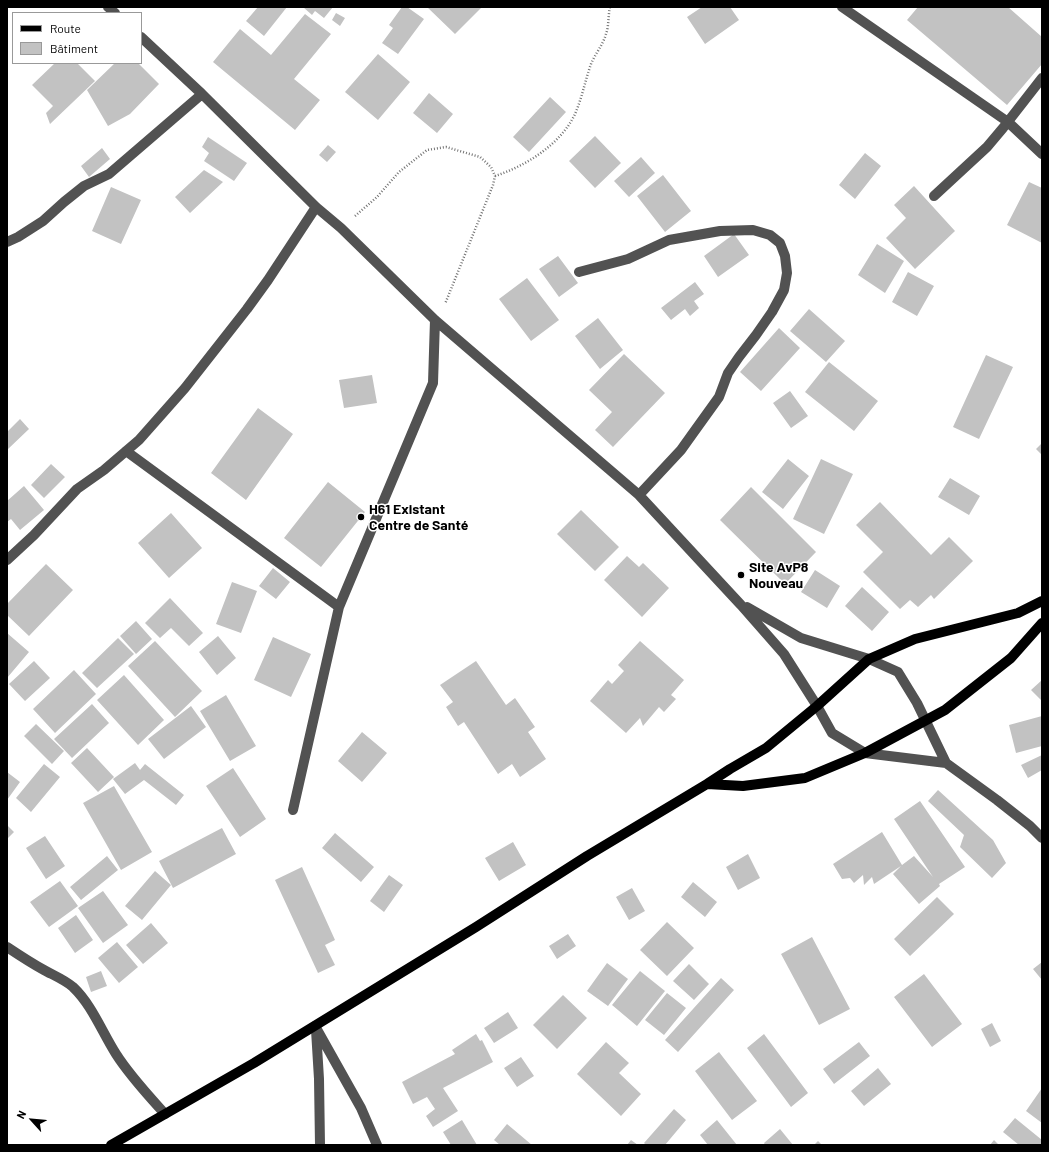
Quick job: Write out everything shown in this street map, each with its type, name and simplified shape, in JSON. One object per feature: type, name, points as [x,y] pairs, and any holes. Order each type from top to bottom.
[{"type":"main road","points":[[110,1145],[254,1063],[476,927],[586,856],[766,748],[817,706],[869,659],[915,639],[1018,613],[1042,601]]},
{"type":"main road","points":[[707,784],[743,786],[805,778],[865,753],[945,710],[1011,658],[1042,622]]},
{"type":"street","points":[[842,7],[1008,122],[1042,154]]},
{"type":"street","points":[[142,38],[202,94],[316,207],[341,228],[435,320],[639,495],[742,604],[784,654],[817,706],[832,733],[865,753],[946,763]]},
{"type":"street","points":[[934,196],[987,147],[1042,78]]},
{"type":"street","points":[[7,242],[18,237],[42,221],[84,186],[109,174],[202,94]]},
{"type":"street","points":[[7,560],[34,535],[76,489],[104,470],[139,440],[185,388],[268,280],[316,207]]},
{"type":"street","points":[[579,272],[628,259],[669,240],[720,231],[753,230],[770,235],[780,243],[785,256],[788,273],[784,290],[772,312],[738,358],[728,374],[719,397],[681,450],[639,495]]},
{"type":"street","points":[[293,810],[339,607],[433,382],[435,320]]},
{"type":"street","points":[[126,451],[339,607]]},
{"type":"street","points":[[742,604],[801,638],[869,659],[898,672],[917,702],[946,763],[997,800],[1030,826],[1042,838]]},
{"type":"street","points":[[7,948],[72,987],[90,1009],[117,1055],[138,1083],[165,1114]]},
{"type":"street","points":[[315,1026],[319,1079],[320,1145]]},
{"type":"street","points":[[315,1026],[361,1108],[377,1145]]},
{"type":"path","points":[[495,176],[510,171],[547,149],[565,130],[574,115],[591,65],[606,34],[610,7]]},
{"type":"path","points":[[341,228],[377,197],[399,172],[427,150],[446,148],[480,157],[491,167],[495,176],[493,186],[457,272],[447,300],[435,320]]},
{"type":"building","points":[[258,7],[287,7],[264,36],[246,21]]},
{"type":"building","points":[[303,7],[333,7],[324,18],[315,11],[312,15]]},
{"type":"building","points":[[402,7],[407,7],[424,19],[398,54],[382,43],[393,28],[389,25]]},
{"type":"building","points":[[427,7],[482,7],[455,34]]},
{"type":"building","points":[[702,7],[730,7],[739,20],[705,44],[687,17]]},
{"type":"building","points":[[918,7],[1008,7],[1042,37],[1042,64],[1007,105],[907,20]]},
{"type":"building","points":[[336,13],[345,18],[340,26],[332,20]]},
{"type":"building","points":[[305,14],[331,34],[294,79],[320,100],[295,130],[213,62],[240,29],[271,55]]},
{"type":"building","points":[[378,54],[410,82],[378,120],[345,92]]},
{"type":"building","points":[[54,64],[78,64],[95,81],[50,124],[46,113],[53,106],[32,85]]},
{"type":"building","points":[[114,64],[139,64],[159,84],[130,114],[108,126],[87,90]]},
{"type":"building","points":[[429,93],[453,114],[437,133],[413,113]]},
{"type":"building","points":[[550,97],[566,112],[529,152],[513,137]]},
{"type":"building","points":[[595,136],[621,163],[595,188],[569,161]]},
{"type":"building","points":[[208,137],[247,163],[234,181],[204,161],[209,153],[202,147]]},
{"type":"building","points":[[328,145],[336,152],[327,162],[319,155]]},
{"type":"building","points":[[102,148],[110,159],[89,177],[81,166]]},
{"type":"building","points":[[865,153],[881,166],[855,199],[839,185]]},
{"type":"building","points":[[641,157],[655,173],[629,197],[614,181]]},
{"type":"building","points":[[204,170],[223,182],[190,213],[175,197]]},
{"type":"building","points":[[663,175],[691,211],[665,232],[637,196]]},
{"type":"building","points":[[1029,182],[1042,188],[1042,243],[1007,225]]},
{"type":"building","points":[[914,186],[955,231],[915,269],[886,238],[906,218],[894,205]]},
{"type":"building","points":[[111,187],[141,200],[121,244],[92,231]]},
{"type":"building","points":[[734,234],[749,255],[718,277],[704,256]]},
{"type":"building","points":[[877,244],[904,261],[885,293],[858,275]]},
{"type":"building","points":[[558,256],[578,283],[559,297],[539,269]]},
{"type":"building","points":[[908,272],[934,286],[917,316],[892,302]]},
{"type":"building","points":[[527,278],[559,320],[531,341],[499,299]]},
{"type":"building","points":[[695,282],[704,294],[694,301],[699,308],[690,316],[685,309],[671,320],[661,308]]},
{"type":"building","points":[[809,309],[845,341],[826,362],[790,331]]},
{"type":"building","points":[[598,318],[623,350],[600,369],[575,336]]},
{"type":"building","points":[[779,328],[800,348],[761,391],[740,372]]},
{"type":"building","points":[[624,354],[665,393],[613,447],[595,430],[612,412],[589,390]]},
{"type":"building","points":[[986,355],[1013,367],[979,439],[953,427]]},
{"type":"building","points":[[829,362],[878,401],[854,431],[805,392]]},
{"type":"building","points":[[372,375],[377,403],[344,408],[339,380]]},
{"type":"building","points":[[790,391],[808,416],[791,428],[773,403]]},
{"type":"building","points":[[258,408],[293,434],[246,500],[211,473]]},
{"type":"building","points":[[20,419],[29,429],[7,450],[7,432]]},
{"type":"building","points":[[1042,443],[1042,455],[1036,449]]},
{"type":"building","points":[[788,459],[809,476],[783,509],[762,492]]},
{"type":"building","points":[[821,459],[853,474],[824,534],[793,519]]},
{"type":"building","points":[[51,464],[65,477],[44,498],[31,485]]},
{"type":"building","points":[[950,478],[980,496],[969,515],[938,497]]},
{"type":"building","points":[[328,482],[365,512],[321,567],[284,538]]},
{"type":"building","points":[[24,486],[44,510],[20,530],[11,519],[7,522],[7,501]]},
{"type":"building","points":[[751,487],[816,552],[785,584],[720,520]]},
{"type":"building","points":[[880,502],[931,555],[949,537],[973,561],[934,599],[931,595],[918,607],[910,600],[900,609],[863,572],[883,552],[856,525]]},
{"type":"building","points":[[581,510],[619,547],[595,571],[557,534]]},
{"type":"building","points":[[171,513],[202,548],[169,578],[138,543]]},
{"type":"building","points":[[627,556],[639,567],[643,563],[669,588],[642,617],[604,580]]},
{"type":"building","points":[[46,564],[73,590],[29,636],[7,615],[7,604]]},
{"type":"building","points":[[273,568],[290,582],[276,599],[259,586]]},
{"type":"building","points":[[815,570],[840,586],[827,608],[801,592]]},
{"type":"building","points":[[232,582],[257,591],[241,633],[216,624]]},
{"type":"building","points":[[862,587],[889,612],[872,631],[845,606]]},
{"type":"building","points":[[170,598],[203,633],[189,646],[171,628],[160,638],[145,623]]},
{"type":"building","points":[[136,621],[152,639],[136,654],[120,636]]},
{"type":"building","points":[[7,633],[29,652],[7,678]]},
{"type":"building","points":[[218,636],[236,658],[217,675],[199,652]]},
{"type":"building","points":[[273,637],[311,654],[291,697],[254,680]]},
{"type":"building","points":[[118,638],[134,654],[97,688],[82,673]]},
{"type":"building","points":[[155,641],[202,691],[175,717],[128,666]]},
{"type":"building","points":[[640,641],[684,680],[671,695],[676,699],[664,712],[659,707],[643,726],[640,718],[626,733],[590,701],[608,680],[612,684],[624,671],[618,665]]},
{"type":"building","points":[[34,661],[50,678],[25,701],[9,684]]},
{"type":"building","points":[[476,661],[506,705],[515,698],[535,727],[528,732],[546,759],[520,777],[512,764],[498,774],[464,722],[458,726],[446,707],[453,702],[440,685]]},
{"type":"building","points":[[74,670],[96,694],[55,733],[33,709]]},
{"type":"building","points":[[124,675],[164,720],[138,745],[97,700]]},
{"type":"building","points":[[1042,680],[1042,701],[1031,690]]},
{"type":"building","points":[[226,695],[256,746],[230,761],[200,711]]},
{"type":"building","points":[[92,704],[109,723],[72,758],[54,739]]},
{"type":"building","points":[[191,706],[206,727],[164,759],[148,739]]},
{"type":"building","points":[[1042,716],[1042,746],[1016,753],[1009,725]]},
{"type":"building","points":[[36,724],[64,751],[52,764],[24,736]]},
{"type":"building","points":[[362,732],[387,753],[362,782],[338,761]]},
{"type":"building","points":[[87,748],[114,777],[98,792],[71,763]]},
{"type":"building","points":[[1042,755],[1042,770],[1028,778],[1021,765]]},
{"type":"building","points":[[135,763],[140,770],[145,764],[184,795],[176,805],[144,780],[125,794],[113,779]]},
{"type":"building","points":[[44,764],[60,777],[31,812],[16,798]]},
{"type":"building","points":[[233,768],[266,819],[240,837],[206,786]]},
{"type":"building","points":[[7,772],[20,782],[7,800]]},
{"type":"building","points":[[114,786],[152,852],[121,870],[83,803]]},
{"type":"building","points":[[938,790],[993,840],[1006,863],[992,878],[960,847],[964,835],[928,801]]},
{"type":"building","points":[[920,801],[965,867],[939,884],[940,886],[919,904],[893,874],[901,866],[874,884],[872,877],[864,885],[863,875],[854,883],[850,878],[842,879],[833,864],[882,832],[902,865],[914,856],[933,877],[894,819]]},
{"type":"building","points":[[7,825],[14,832],[7,839]]},
{"type":"building","points":[[222,828],[236,854],[173,888],[159,861]]},
{"type":"building","points":[[335,833],[374,867],[361,882],[322,848]]},
{"type":"building","points":[[45,836],[65,866],[46,879],[26,848]]},
{"type":"building","points":[[513,842],[526,865],[499,881],[485,858]]},
{"type":"building","points":[[748,854],[760,878],[738,890],[726,867]]},
{"type":"building","points":[[107,856],[118,870],[81,900],[70,887]]},
{"type":"building","points":[[302,867],[335,940],[325,945],[335,965],[318,973],[275,880]]},
{"type":"building","points":[[155,871],[171,885],[142,920],[125,906]]},
{"type":"building","points":[[389,875],[403,885],[384,912],[370,901]]},
{"type":"building","points":[[60,881],[78,906],[49,927],[30,902]]},
{"type":"building","points":[[693,882],[717,902],[705,917],[681,897]]},
{"type":"building","points":[[632,888],[645,911],[629,920],[616,897]]},
{"type":"building","points":[[103,891],[128,925],[103,943],[78,908]]},
{"type":"building","points":[[937,897],[954,914],[910,956],[894,939]]},
{"type":"building","points":[[76,915],[93,940],[75,953],[58,928]]},
{"type":"building","points":[[667,922],[694,948],[667,976],[640,950]]},
{"type":"building","points":[[151,923],[168,943],[143,964],[126,945]]},
{"type":"building","points":[[568,934],[576,946],[557,959],[549,946]]},
{"type":"building","points":[[812,937],[850,1009],[819,1025],[781,954]]},
{"type":"building","points":[[117,942],[138,967],[119,983],[98,958]]},
{"type":"building","points":[[1042,962],[1042,980],[1033,969]]},
{"type":"building","points":[[607,963],[628,979],[608,1006],[587,991]]},
{"type":"building","points":[[689,964],[709,984],[694,1000],[673,981]]},
{"type":"building","points":[[101,971],[107,986],[91,992],[86,977]]},
{"type":"building","points":[[640,971],[665,991],[637,1026],[612,1005]]},
{"type":"building","points":[[924,974],[962,1024],[932,1047],[894,997]]},
{"type":"building","points":[[721,978],[734,990],[678,1052],[665,1040]]},
{"type":"building","points":[[667,993],[686,1008],[664,1035],[645,1020]]},
{"type":"building","points":[[563,995],[587,1018],[557,1049],[533,1025]]},
{"type":"building","points":[[508,1012],[518,1028],[494,1043],[484,1028]]},
{"type":"building","points":[[992,1023],[1001,1041],[990,1047],[981,1029]]},
{"type":"building","points":[[476,1034],[480,1041],[482,1040],[493,1062],[443,1088],[458,1111],[433,1127],[426,1116],[435,1109],[427,1097],[413,1104],[402,1082],[455,1054],[452,1050]]},
{"type":"building","points":[[764,1034],[808,1093],[791,1107],[747,1048]]},
{"type":"building","points":[[606,1042],[629,1063],[619,1073],[641,1094],[621,1116],[577,1074]]},
{"type":"building","points":[[859,1042],[870,1056],[834,1084],[823,1069]]},
{"type":"building","points":[[719,1052],[757,1101],[732,1120],[695,1071]]},
{"type":"building","points":[[521,1057],[534,1076],[517,1087],[504,1068]]},
{"type":"building","points":[[878,1068],[891,1084],[864,1106],[851,1091]]},
{"type":"building","points":[[1042,1088],[1042,1123],[1026,1111]]},
{"type":"building","points":[[674,1109],[686,1120],[665,1145],[646,1145],[644,1143]]},
{"type":"building","points":[[1015,1118],[1042,1140],[1042,1145],[1019,1145],[1003,1132]]},
{"type":"building","points":[[462,1120],[477,1145],[451,1145],[443,1132]]},
{"type":"building","points":[[717,1120],[737,1145],[708,1145],[700,1135]]},
{"type":"building","points":[[507,1124],[532,1145],[500,1145],[494,1140]]},
{"type":"building","points":[[780,1129],[793,1145],[765,1145],[764,1143]]},
{"type":"building","points":[[631,1140],[638,1145],[627,1145]]},
{"type":"building","points":[[994,1140],[999,1145],[990,1145]]},
{"type":"building","points":[[818,1141],[822,1145],[814,1145]]},
{"type":"place","name":"H61 Existant Centre de Santé","points":[[361,517]]},
{"type":"place","name":"Site AvP8 Nouveau","points":[[741,575]]}]
